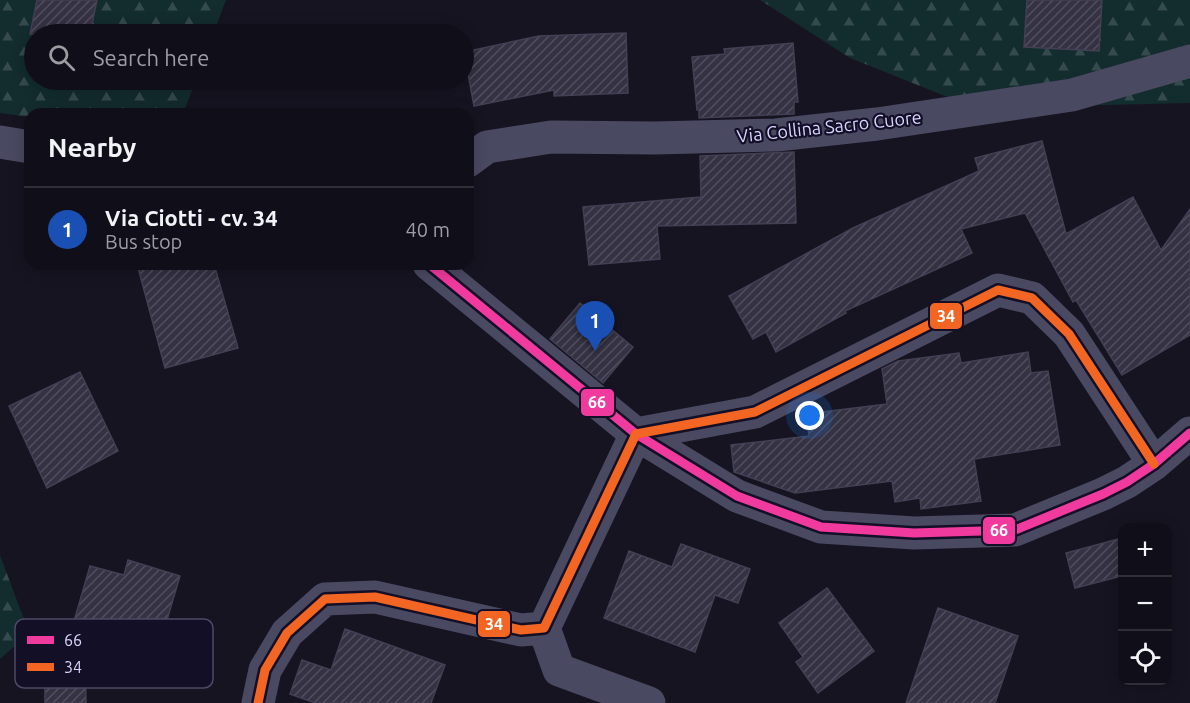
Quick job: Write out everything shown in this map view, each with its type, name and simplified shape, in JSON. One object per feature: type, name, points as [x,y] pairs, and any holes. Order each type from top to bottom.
[{"type":"street","name":"Via Collina Sacro Cuore","points":[[474,157],[487,147],[551,136],[655,138],[776,135],[877,124],[1072,94],[1190,61]]},
{"type":"street","points":[[0,142],[24,146]]},
{"type":"street","points":[[436,270],[636,434],[737,496],[821,527],[914,533],[1015,530],[1127,482],[1154,464],[1190,433]]},
{"type":"street","points":[[636,434],[754,412],[998,290],[1032,298],[1069,334],[1154,464]]},
{"type":"street","points":[[636,434],[544,628],[559,670],[649,703]]},
{"type":"street","points":[[258,703],[265,670],[287,633],[325,599],[375,597],[521,630],[544,628]]},
{"type":"green space","points":[[0,0],[226,0],[217,24],[24,24],[24,90],[192,90],[185,108],[24,108],[24,116],[0,113]]},
{"type":"green space","points":[[760,0],[1190,0],[1190,103],[975,108],[850,58]]},
{"type":"green space","points":[[0,555],[24,619],[15,619],[15,646],[0,659]]},
{"type":"building","points":[[37,0],[97,0],[92,24],[32,24]]},
{"type":"building","points":[[1027,0],[1102,0],[1099,51],[1024,47]]},
{"type":"building","points":[[626,33],[628,93],[554,96],[554,90],[474,106],[471,90],[474,90],[474,50],[539,36]]},
{"type":"building","points":[[793,43],[798,102],[794,102],[794,114],[699,118],[692,57],[725,54],[724,49]]},
{"type":"building","points":[[1042,141],[1066,234],[1133,197],[1161,250],[1190,209],[1190,335],[1122,375],[1076,300],[1073,302],[1025,213],[961,229],[972,253],[845,311],[846,313],[776,352],[766,332],[753,339],[729,296],[853,228],[979,171],[975,158]]},
{"type":"building","points":[[794,152],[796,223],[657,226],[660,259],[589,265],[583,207],[701,197],[700,156]]},
{"type":"building","points":[[139,270],[216,270],[238,348],[165,368]]},
{"type":"building","points":[[580,303],[633,347],[603,383],[550,339]]},
{"type":"building","points":[[1028,352],[1031,373],[1048,371],[1060,445],[974,459],[981,501],[921,509],[920,498],[895,502],[892,481],[795,493],[734,472],[731,445],[809,436],[806,414],[887,404],[882,369],[898,361],[959,353],[961,363]]},
{"type":"building","points":[[80,372],[118,451],[47,488],[9,406]]},
{"type":"building","points":[[1118,539],[1118,577],[1075,588],[1066,553]]},
{"type":"building","points":[[681,544],[750,569],[738,603],[715,595],[695,652],[604,618],[629,551],[672,567]]},
{"type":"building","points":[[128,560],[180,576],[167,619],[75,619],[90,566],[124,575]]},
{"type":"building","points":[[827,588],[874,651],[818,693],[796,662],[803,657],[779,623]]},
{"type":"building","points":[[938,608],[1018,636],[995,703],[906,703]]},
{"type":"building","points":[[345,629],[445,665],[431,703],[315,703],[290,694],[302,660],[331,670]]},
{"type":"building","points":[[45,688],[86,688],[86,703],[45,703]]},
{"type":"transit line","name":"66","points":[[436,270],[636,434],[737,496],[821,527],[914,533],[1015,530],[1127,482],[1154,464],[1190,433]]},
{"type":"transit line","name":"34","points":[[258,703],[265,670],[287,633],[325,599],[375,597],[521,630],[544,628],[636,434],[755,412],[998,290],[1032,298],[1069,334],[1154,464]]},
{"type":"place","name":"Via Ciotti - cv. 34","points":[[595,351]]}]
